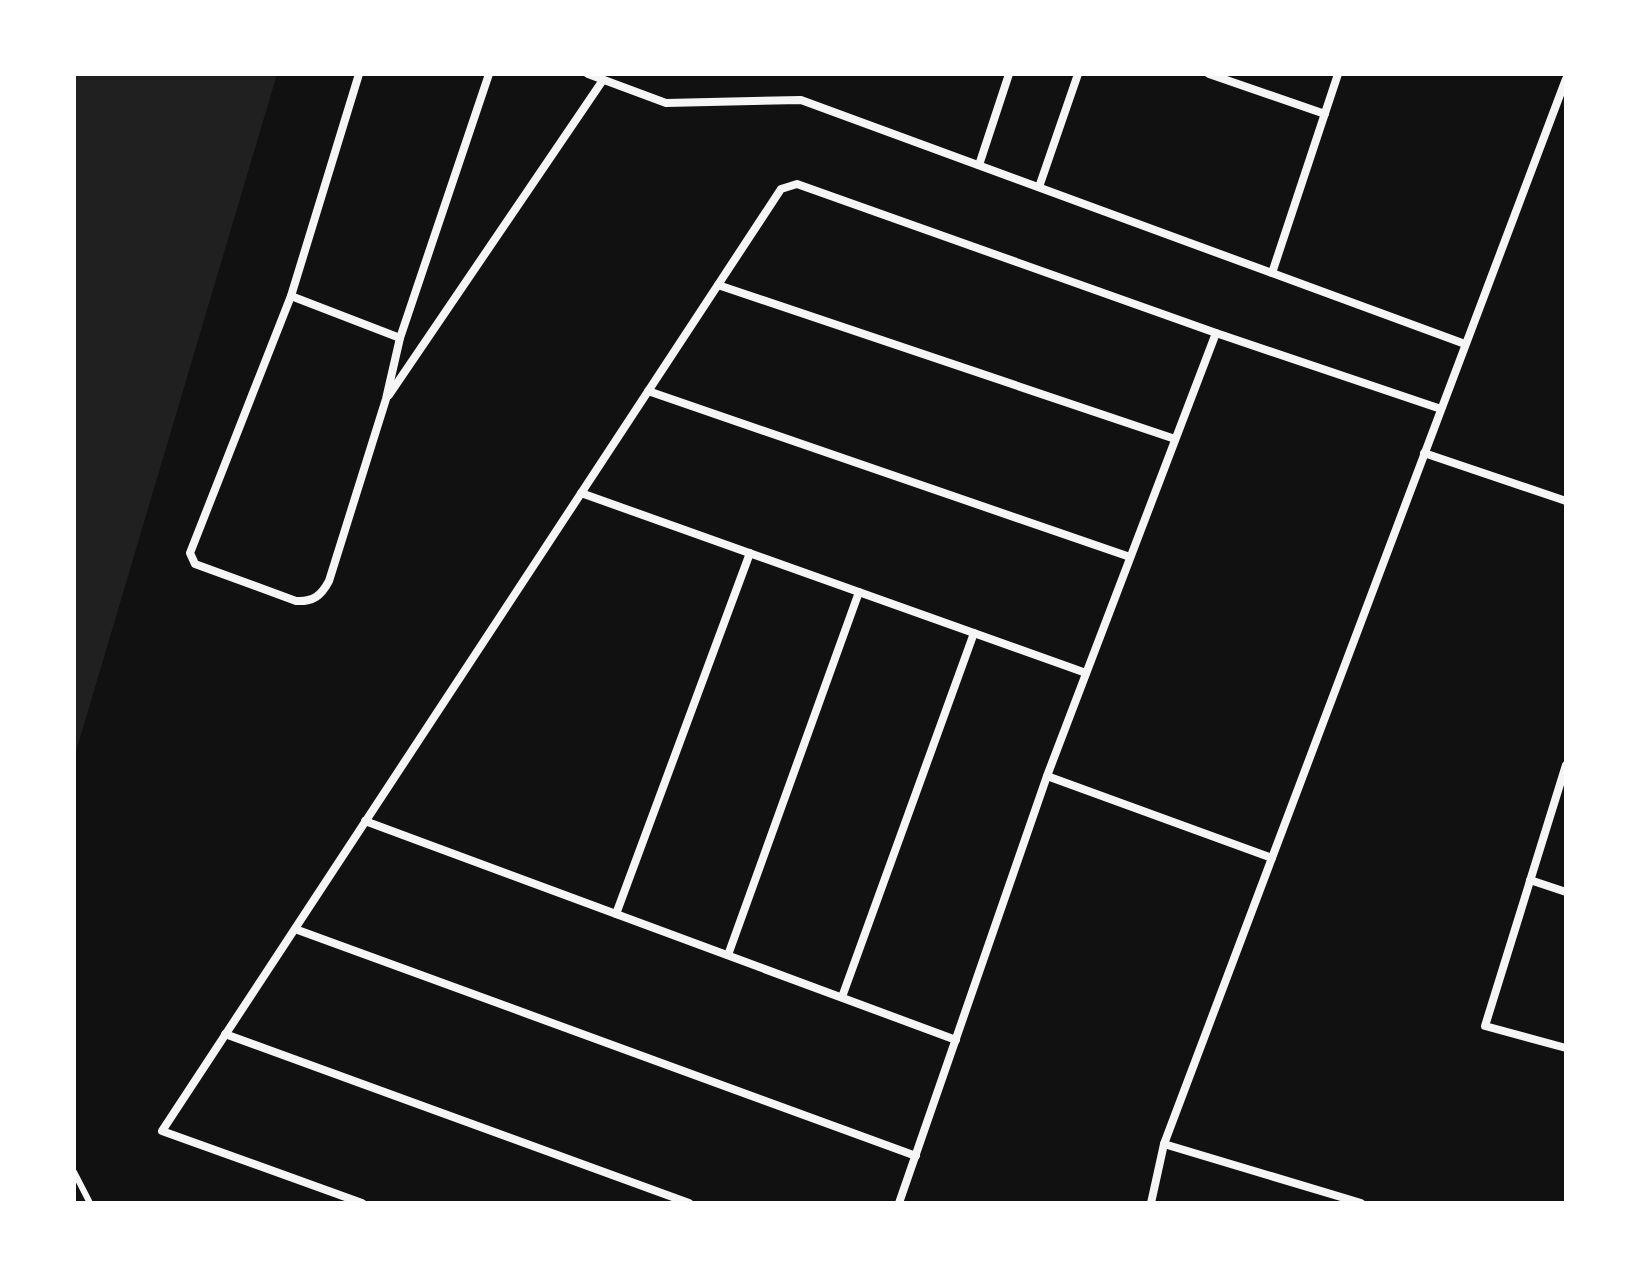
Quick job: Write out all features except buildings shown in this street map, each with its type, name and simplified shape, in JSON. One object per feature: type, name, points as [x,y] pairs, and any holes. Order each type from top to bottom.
[{"type":"street","points":[[359,74],[291,296],[192,545],[191,560],[195,564],[296,601],[308,602],[316,598],[329,581],[386,399],[400,338],[489,74]]},
{"type":"street","points":[[588,74],[666,103],[801,100],[1465,344]]},
{"type":"street","points":[[979,165],[1009,74]]},
{"type":"street","points":[[1039,187],[1078,74]]},
{"type":"street","points":[[1209,74],[1325,114]]},
{"type":"street","points":[[1272,273],[1338,74]]},
{"type":"street","points":[[1151,1203],[1164,1144],[1566,79]]},
{"type":"street","points":[[386,399],[603,80]]},
{"type":"street","points":[[362,1203],[162,1131],[781,189],[797,184],[1216,333],[1441,409]]},
{"type":"street","points":[[718,285],[1175,439]]},
{"type":"street","points":[[291,296],[400,338]]},
{"type":"street","points":[[899,1203],[1047,776],[1216,333]]},
{"type":"street","points":[[648,391],[1130,557]]},
{"type":"street","points":[[1424,453],[1566,501]]},
{"type":"street","points":[[581,493],[1086,673]]},
{"type":"street","points":[[616,914],[750,553]]},
{"type":"street","points":[[728,955],[859,592]]},
{"type":"street","points":[[842,997],[974,633]]},
{"type":"street","points":[[1566,768],[1485,1026],[1566,1048]]},
{"type":"street","points":[[1047,776],[1272,858]]},
{"type":"street","points":[[365,821],[956,1040]]},
{"type":"street","points":[[1530,880],[1566,892]]},
{"type":"street","points":[[295,929],[916,1156]]},
{"type":"street","points":[[225,1034],[689,1203]]},
{"type":"street","points":[[1164,1144],[1361,1203]]},
{"type":"lane","points":[[74,1172],[90,1203]]},
{"type":"shaded area","points":[[74,74],[277,74],[74,758]]}]
